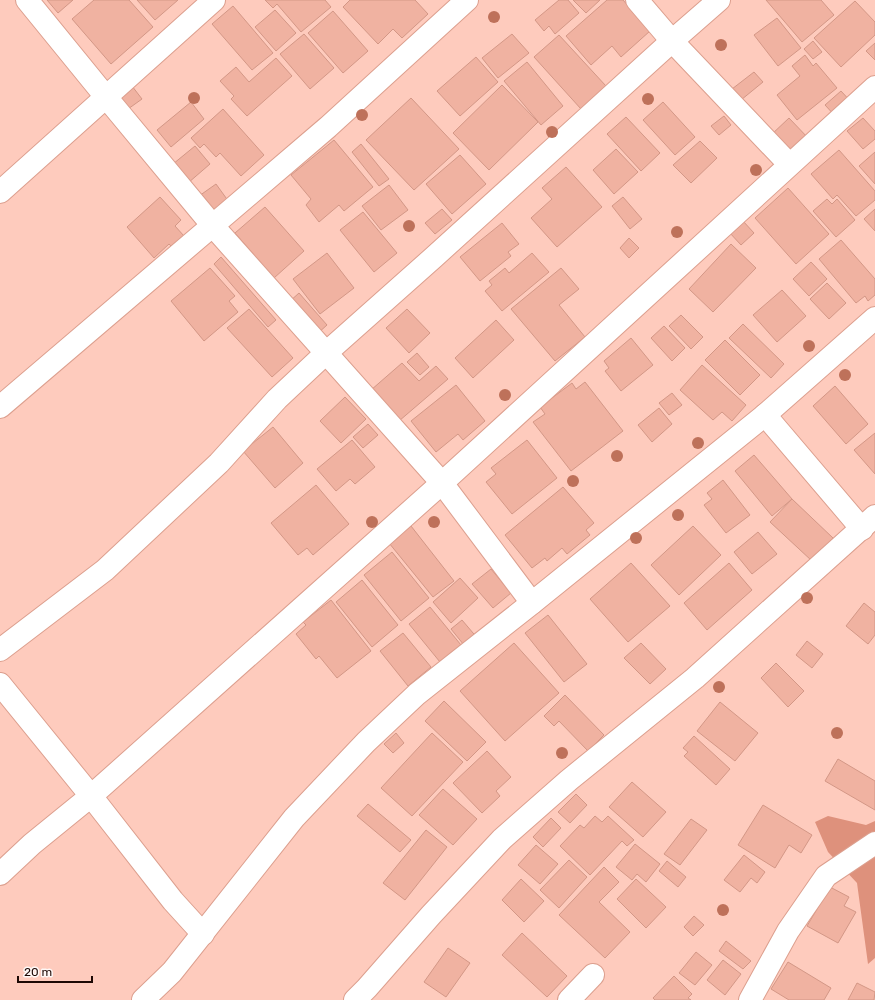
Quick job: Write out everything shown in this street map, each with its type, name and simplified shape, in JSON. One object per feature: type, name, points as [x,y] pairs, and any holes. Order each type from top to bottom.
[{"type":"street","points":[[27,0],[213,226],[442,483],[532,604]]},
{"type":"street","points":[[0,192],[214,0]]},
{"type":"street","points":[[0,407],[328,127],[467,0]]},
{"type":"street","points":[[637,0],[672,41],[789,164]]},
{"type":"street","points":[[0,650],[105,570],[219,463],[276,399],[719,0]]},
{"type":"street","points":[[0,874],[32,844],[91,796],[442,483],[789,164],[875,87]]},
{"type":"street","points":[[143,1000],[172,972],[294,818],[366,742],[417,694],[532,604],[765,416],[875,318]]},
{"type":"street","points":[[355,1000],[502,839],[569,780],[695,678],[868,523],[765,416]]},
{"type":"street","points":[[0,684],[91,796],[173,901],[203,934]]},
{"type":"street","points":[[750,1000],[788,931],[826,876],[875,843]]},
{"type":"street","points":[[569,1000],[593,975]]},
{"type":"shaded area","points":[[828,816],[866,825],[875,821],[875,958],[868,964],[857,883],[828,852],[815,822]]},
{"type":"building","points":[[47,0],[73,0],[58,13]]},
{"type":"building","points":[[94,0],[129,0],[153,27],[111,64],[72,19]]},
{"type":"building","points":[[137,0],[178,0],[155,20]]},
{"type":"building","points":[[265,0],[325,0],[331,7],[301,32],[277,4],[273,8]]},
{"type":"building","points":[[350,0],[415,0],[428,14],[402,38],[393,29],[378,44],[343,7]]},
{"type":"building","points":[[559,0],[568,0],[579,13],[555,34],[549,26],[544,31],[535,20]]},
{"type":"building","points":[[573,0],[600,0],[586,13]]},
{"type":"building","points":[[607,0],[623,0],[650,31],[621,57],[612,46],[591,65],[566,36]]},
{"type":"building","points":[[766,0],[821,0],[834,15],[802,42]]},
{"type":"building","points":[[855,1],[875,22],[875,35],[841,67],[814,38]]},
{"type":"building","points":[[233,6],[273,53],[252,70],[212,24]]},
{"type":"building","points":[[275,10],[296,33],[276,51],[255,27]]},
{"type":"building","points":[[333,11],[368,51],[343,73],[308,33]]},
{"type":"building","points":[[777,18],[801,48],[778,66],[754,35]]},
{"type":"building","points":[[304,34],[334,68],[310,89],[280,54]]},
{"type":"building","points":[[512,34],[529,53],[498,78],[482,58]]},
{"type":"building","points":[[559,35],[606,86],[581,109],[534,57]]},
{"type":"building","points":[[813,41],[822,52],[813,59],[804,49]]},
{"type":"building","points":[[875,43],[875,60],[866,51]]},
{"type":"building","points":[[805,55],[813,66],[816,63],[837,88],[797,120],[777,95],[800,76],[792,66]]},
{"type":"building","points":[[476,57],[498,82],[460,116],[437,91]]},
{"type":"building","points":[[276,58],[292,76],[247,116],[231,99],[234,96],[220,81],[236,67],[249,82]]},
{"type":"building","points":[[527,62],[563,106],[541,125],[504,81]]},
{"type":"building","points":[[754,72],[763,82],[741,100],[732,89]]},
{"type":"building","points":[[502,85],[538,122],[489,170],[453,133]]},
{"type":"building","points":[[132,86],[142,99],[128,109],[118,96]]},
{"type":"building","points":[[841,91],[853,104],[837,118],[825,105]]},
{"type":"building","points":[[411,98],[459,149],[414,190],[366,140]]},
{"type":"building","points":[[191,102],[204,119],[171,147],[157,130]]},
{"type":"building","points":[[663,102],[695,137],[675,155],[643,120]]},
{"type":"building","points":[[223,109],[264,155],[241,176],[220,153],[216,157],[204,144],[200,148],[191,138]]},
{"type":"building","points":[[724,116],[731,125],[719,135],[711,126]]},
{"type":"building","points":[[626,117],[660,153],[641,171],[607,134]]},
{"type":"building","points":[[789,118],[810,140],[792,157],[771,135]]},
{"type":"building","points":[[863,118],[875,131],[875,139],[863,149],[847,131]]},
{"type":"building","points":[[334,140],[373,187],[344,211],[339,205],[319,222],[306,205],[311,199],[291,175]]},
{"type":"building","points":[[700,141],[717,158],[691,183],[673,165]]},
{"type":"building","points":[[361,144],[389,179],[379,186],[352,152]]},
{"type":"building","points":[[195,146],[210,164],[188,183],[173,164]]},
{"type":"building","points":[[616,149],[638,172],[614,194],[593,170]]},
{"type":"building","points":[[839,150],[875,191],[875,200],[856,216],[837,195],[833,199],[811,174]]},
{"type":"building","points":[[875,152],[875,184],[859,166]]},
{"type":"building","points":[[460,155],[486,184],[452,214],[426,184]]},
{"type":"building","points":[[566,167],[602,207],[557,247],[531,218],[552,199],[542,188]]},
{"type":"building","points":[[216,184],[229,202],[213,214],[199,196]]},
{"type":"building","points":[[389,185],[408,210],[381,230],[362,206]]},
{"type":"building","points":[[788,188],[829,234],[796,264],[755,218]]},
{"type":"building","points":[[160,197],[181,220],[175,226],[184,236],[172,247],[169,244],[154,258],[127,227]]},
{"type":"building","points":[[623,197],[642,219],[630,229],[612,206]]},
{"type":"building","points":[[827,199],[832,204],[837,199],[855,220],[836,237],[813,211]]},
{"type":"building","points":[[265,207],[304,251],[274,278],[235,233]]},
{"type":"building","points":[[442,209],[452,220],[435,234],[425,223]]},
{"type":"building","points":[[875,209],[875,231],[864,219]]},
{"type":"building","points":[[363,212],[397,253],[374,272],[340,230]]},
{"type":"building","points":[[743,221],[754,233],[741,245],[729,232]]},
{"type":"building","points":[[502,223],[519,244],[508,252],[511,256],[480,281],[460,257]]},
{"type":"building","points":[[629,238],[639,248],[629,258],[620,248]]},
{"type":"building","points":[[841,240],[875,279],[875,295],[868,301],[865,296],[856,303],[819,259]]},
{"type":"building","points":[[731,244],[756,268],[713,312],[689,289]]},
{"type":"building","points":[[327,253],[354,288],[320,314],[293,279]]},
{"type":"building","points":[[532,253],[549,272],[502,311],[485,291],[492,285],[489,281],[505,268],[509,273]]},
{"type":"building","points":[[221,257],[276,320],[268,327],[214,264]]},
{"type":"building","points":[[811,262],[827,279],[809,296],[793,279]]},
{"type":"building","points":[[210,268],[235,296],[229,301],[238,312],[204,341],[171,301]]},
{"type":"building","points":[[561,268],[579,289],[559,305],[585,337],[555,361],[511,309]]},
{"type":"building","points":[[827,283],[846,303],[829,319],[810,299]]},
{"type":"building","points":[[782,290],[806,316],[777,342],[753,315]]},
{"type":"building","points":[[299,293],[327,325],[317,334],[289,302]]},
{"type":"building","points":[[249,309],[293,358],[272,377],[227,328]]},
{"type":"building","points":[[407,309],[430,333],[409,353],[386,328]]},
{"type":"building","points":[[681,315],[703,337],[691,349],[669,326]]},
{"type":"building","points":[[496,320],[514,340],[473,378],[455,358]]},
{"type":"building","points":[[743,324],[784,364],[771,378],[729,338]]},
{"type":"building","points":[[664,326],[685,348],[672,361],[651,338]]},
{"type":"building","points":[[631,338],[653,365],[621,391],[605,371],[609,368],[604,361]]},
{"type":"building","points":[[725,340],[760,375],[740,395],[705,360]]},
{"type":"building","points":[[417,353],[429,367],[420,375],[407,362]]},
{"type":"building","points":[[402,363],[419,381],[436,366],[448,379],[399,421],[371,390]]},
{"type":"building","points":[[702,365],[746,405],[732,421],[722,412],[713,420],[680,390]]},
{"type":"building","points":[[585,382],[623,431],[571,471],[533,422],[545,414],[540,407],[572,383],[576,389]]},
{"type":"building","points":[[456,385],[485,421],[463,440],[458,434],[436,452],[411,421]]},
{"type":"building","points":[[835,386],[868,424],[846,444],[813,406]]},
{"type":"building","points":[[672,393],[682,405],[669,415],[659,403]]},
{"type":"building","points":[[345,397],[366,419],[341,443],[320,421]]},
{"type":"building","points":[[659,408],[672,424],[652,442],[638,425]]},
{"type":"building","points":[[368,424],[378,435],[363,448],[353,437]]},
{"type":"building","points":[[273,427],[303,463],[275,488],[243,451]]},
{"type":"building","points":[[875,433],[875,474],[854,450]]},
{"type":"building","points":[[352,440],[375,467],[355,484],[350,479],[336,491],[317,469]]},
{"type":"building","points":[[527,440],[557,478],[512,514],[486,482],[496,474],[491,468]]},
{"type":"building","points":[[754,455],[792,499],[772,516],[735,471]]},
{"type":"building","points":[[723,480],[750,515],[726,533],[704,505],[712,499],[707,493]]},
{"type":"building","points":[[316,485],[349,524],[313,555],[307,548],[298,555],[271,523]]},
{"type":"building","points":[[563,487],[594,523],[586,530],[590,535],[567,554],[562,548],[547,561],[545,558],[532,568],[505,535]]},
{"type":"building","points":[[792,499],[833,538],[812,561],[770,522]]},
{"type":"building","points":[[411,526],[454,581],[433,597],[389,543]]},
{"type":"building","points":[[693,526],[721,555],[679,595],[651,565]]},
{"type":"building","points":[[758,532],[777,554],[752,574],[734,552]]},
{"type":"building","points":[[392,552],[429,598],[401,621],[364,575]]},
{"type":"building","points":[[631,563],[670,606],[628,642],[590,599]]},
{"type":"building","points":[[729,563],[752,590],[707,630],[684,603]]},
{"type":"building","points":[[491,569],[511,593],[493,608],[472,584]]},
{"type":"building","points":[[460,578],[478,598],[451,623],[433,602]]},
{"type":"building","points":[[362,580],[398,625],[372,647],[336,602]]},
{"type":"building","points":[[331,600],[371,651],[337,678],[319,656],[316,659],[296,634],[306,625],[303,622]]},
{"type":"building","points":[[864,603],[875,612],[875,635],[868,644],[846,626]]},
{"type":"building","points":[[430,607],[461,645],[440,662],[409,624]]},
{"type":"building","points":[[548,615],[587,664],[564,682],[525,633]]},
{"type":"building","points":[[462,620],[479,640],[468,650],[451,629]]},
{"type":"building","points":[[403,633],[431,667],[408,686],[380,651]]},
{"type":"building","points":[[807,641],[823,654],[812,668],[796,655]]},
{"type":"building","points":[[514,643],[559,693],[505,741],[460,691]]},
{"type":"building","points":[[641,643],[666,669],[650,684],[624,658]]},
{"type":"building","points":[[776,663],[804,691],[788,707],[761,678]]},
{"type":"building","points":[[565,695],[604,735],[588,751],[559,721],[554,726],[544,716]]},
{"type":"building","points":[[444,701],[486,742],[467,761],[425,721]]},
{"type":"building","points":[[720,702],[758,733],[735,761],[697,731]]},
{"type":"building","points":[[396,733],[404,743],[393,753],[384,744]]},
{"type":"building","points":[[432,733],[463,762],[412,816],[381,788]]},
{"type":"building","points":[[694,736],[730,769],[716,785],[684,756],[688,752],[683,748]]},
{"type":"building","points":[[487,751],[511,777],[496,791],[500,796],[482,813],[453,783]]},
{"type":"building","points":[[838,759],[875,781],[875,810],[825,781]]},
{"type":"building","points":[[632,782],[666,812],[643,837],[609,807]]},
{"type":"building","points":[[443,789],[477,819],[453,845],[419,815]]},
{"type":"building","points":[[576,794],[587,805],[570,823],[558,812]]},
{"type":"building","points":[[368,804],[411,840],[400,852],[357,816]]},
{"type":"building","points":[[763,805],[812,835],[801,853],[789,845],[775,868],[738,845]]},
{"type":"building","points":[[595,816],[602,822],[608,816],[634,840],[627,846],[622,841],[590,875],[560,846],[580,825],[584,828]]},
{"type":"building","points":[[551,818],[561,828],[543,847],[533,837]]},
{"type":"building","points":[[691,819],[707,830],[680,865],[664,854]]},
{"type":"building","points":[[426,830],[447,847],[405,900],[383,883]]},
{"type":"building","points":[[635,844],[660,864],[646,882],[637,874],[632,880],[616,867]]},
{"type":"building","points":[[536,845],[558,864],[540,884],[518,865]]},
{"type":"building","points":[[744,855],[765,872],[757,883],[751,878],[740,892],[724,880]]},
{"type":"building","points":[[569,860],[587,877],[559,908],[540,890]]},
{"type":"building","points":[[667,861],[686,877],[678,887],[659,871]]},
{"type":"building","points":[[604,867],[619,882],[599,902],[630,932],[605,958],[559,915]]},
{"type":"building","points":[[521,879],[544,901],[524,922],[502,900]]},
{"type":"building","points":[[636,879],[666,907],[646,928],[617,899]]},
{"type":"building","points":[[830,887],[849,897],[844,906],[856,912],[838,943],[807,926]]},
{"type":"building","points":[[694,916],[704,925],[693,936],[684,927]]},
{"type":"building","points":[[522,933],[567,976],[547,997],[502,955]]},
{"type":"building","points":[[726,941],[751,961],[743,969],[719,951]]},
{"type":"building","points":[[448,948],[470,963],[446,997],[424,982]]},
{"type":"building","points":[[696,952],[712,965],[695,985],[679,973]]},
{"type":"building","points":[[723,960],[741,974],[725,995],[707,980]]},
{"type":"building","points":[[788,962],[831,988],[824,1000],[789,1000],[771,989]]},
{"type":"building","points":[[674,976],[692,994],[688,998],[691,1000],[655,1000],[653,998]]},
{"type":"building","points":[[857,983],[875,992],[874,1000],[848,1000]]}]
